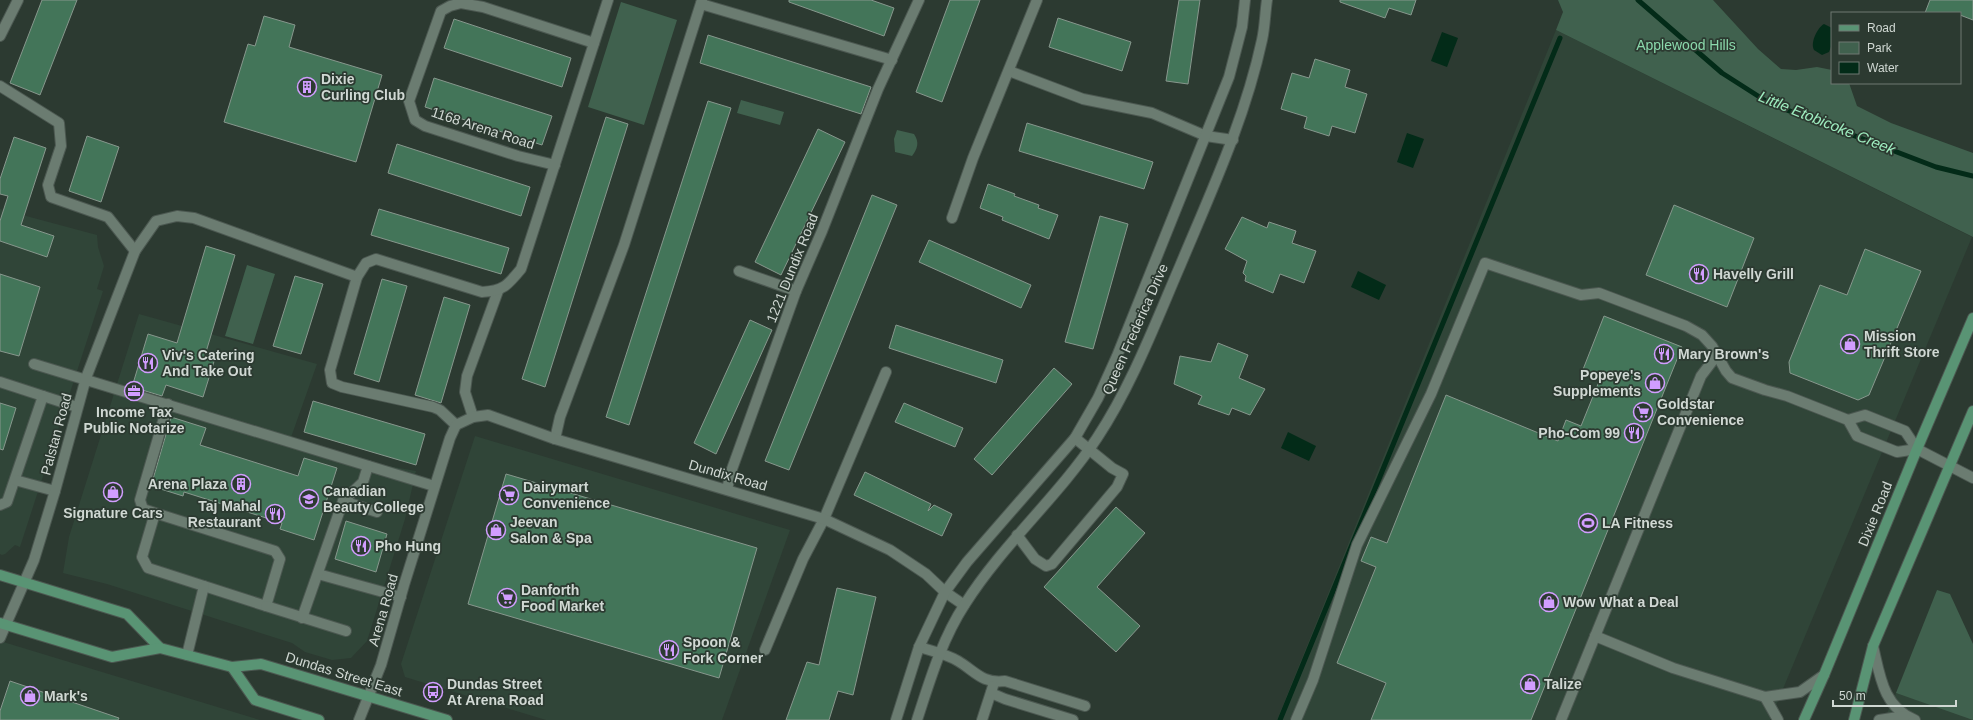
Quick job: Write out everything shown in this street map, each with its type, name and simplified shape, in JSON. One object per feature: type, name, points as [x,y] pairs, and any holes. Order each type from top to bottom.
[{"type":"main road","name":"Dixie Road","points":[[1804,720],[1973,318]]},
{"type":"main road","points":[[1854,720],[1873,646],[1973,411]]},
{"type":"main road","points":[[0,575],[127,614],[160,648]]},
{"type":"main road","name":"Dundas Street East","points":[[3,624],[112,657],[160,648],[232,667],[261,664],[447,720]]},
{"type":"main road","points":[[232,667],[255,700],[319,720]]},
{"type":"street","points":[[0,36],[18,0]]},
{"type":"street","points":[[498,291],[482,292],[376,259],[366,263],[357,277],[330,370],[332,383],[342,387],[434,407],[440,410],[456,425],[470,418],[465,392],[467,376],[498,291],[512,280],[521,269],[608,0]]},
{"type":"street","name":"1221 Dundix Road","points":[[727,489],[732,469],[796,291],[822,232],[878,89],[919,0]]},
{"type":"street","points":[[952,218],[973,158],[1037,0]]},
{"type":"street","name":"Queen Frederica Drive","points":[[896,720],[919,647],[946,592],[967,562],[1075,438],[1098,398],[1117,356],[1229,77],[1242,27],[1245,0]]},
{"type":"street","name":"Queen Frederica Drive","points":[[917,720],[940,654],[952,626],[964,605],[1017,535],[1062,486],[1090,449],[1108,421],[1138,363],[1233,140],[1253,75],[1262,38],[1267,0]]},
{"type":"street","points":[[555,438],[560,417],[624,245],[702,2],[892,60]]},
{"type":"street","name":"1168 Arena Road","points":[[555,165],[425,126],[415,120],[409,101],[441,11],[450,6],[461,3],[483,7],[594,43]]},
{"type":"street","points":[[1009,71],[1083,100],[1152,113],[1206,136],[1233,140]]},
{"type":"street","points":[[0,86],[59,123],[61,146],[48,185],[51,197],[108,217],[135,251]]},
{"type":"street","name":"Palstan Road","points":[[0,638],[3,624],[34,560],[55,491],[86,378],[135,251],[156,221],[177,216],[194,218],[357,277]]},
{"type":"street","points":[[1296,720],[1313,680],[1357,545],[1431,394],[1485,263],[1581,295],[1592,293],[1604,295],[1686,326],[1702,335],[1732,378],[1787,396],[1848,420],[1857,436],[1897,452],[1917,449]]},
{"type":"street","points":[[739,271],[796,291]]},
{"type":"street","points":[[1561,720],[1701,376],[1717,355]]},
{"type":"street","points":[[34,364],[86,378],[434,486]]},
{"type":"street","points":[[765,650],[803,559],[824,519],[886,372]]},
{"type":"street","points":[[0,382],[77,407]]},
{"type":"street","points":[[0,505],[7,502],[42,396]]},
{"type":"street","points":[[168,404],[140,500],[143,509],[275,551],[280,560],[266,606]]},
{"type":"street","points":[[1848,420],[1865,414],[1905,431],[1917,449],[1973,478]]},
{"type":"street","name":"Dundix Road","points":[[470,418],[488,415],[555,438],[824,519],[890,550],[926,574],[946,592],[964,605]]},
{"type":"street","name":"Arena Road","points":[[359,720],[381,665],[434,486],[456,425]]},
{"type":"street","points":[[1017,535],[1035,559],[1046,566],[1052,564],[1117,486],[1123,474],[1112,468],[1075,438]]},
{"type":"street","points":[[302,618],[343,501],[363,482],[368,466]]},
{"type":"street","points":[[15,480],[55,491]]},
{"type":"street","points":[[343,501],[377,512]]},
{"type":"street","points":[[155,513],[142,557],[148,568],[346,631]]},
{"type":"street","points":[[318,574],[401,596]]},
{"type":"street","points":[[187,655],[204,586]]},
{"type":"street","points":[[1596,636],[1673,668],[1765,697],[1800,692],[1824,675]]},
{"type":"street","points":[[1873,646],[1882,687],[1889,701],[1905,716],[1915,720]]},
{"type":"street","points":[[919,647],[958,661],[975,675],[994,682],[1005,681],[1085,706]]},
{"type":"street","points":[[982,720],[994,682]]},
{"type":"street","points":[[991,693],[1005,699],[1073,720]]},
{"type":"street","points":[[1765,697],[1778,720]]},
{"type":"street","points":[[1879,720],[1905,716]]},
{"type":"shaded area","points":[[1556,30],[1972,237],[1770,720],[1277,720]]},
{"type":"shaded area","points":[[0,209],[97,235],[98,247],[104,266],[97,289],[103,291],[20,547],[15,545],[2,555],[0,554]]},
{"type":"shaded area","points":[[139,314],[317,364],[289,443],[348,459],[416,471],[405,519],[367,641],[351,658],[332,660],[305,652],[292,643],[107,584],[63,573],[69,537]]},
{"type":"shaded area","points":[[475,436],[790,530],[722,720],[546,720],[405,677],[401,664]]},
{"type":"shaded area","points":[[0,641],[247,716],[260,720],[0,720]]},
{"type":"shaded area","points":[[1896,693],[1973,717],[1973,720],[1884,720]]},
{"type":"green space","name":"Applewood Hills","points":[[1558,0],[1713,0],[1758,49],[1781,69],[1796,70],[1817,67],[1831,70],[1831,84],[1849,84],[1857,106],[1891,123],[1973,153],[1973,237],[1556,30],[1563,12]]},
{"type":"green space","points":[[621,2],[677,20],[644,125],[588,107]]},
{"type":"green space","points":[[741,100],[784,112],[780,125],[737,113]]},
{"type":"green space","points":[[897,130],[914,134],[917,140],[917,146],[912,156],[895,152],[894,139]]},
{"type":"green space","points":[[247,265],[275,274],[253,344],[225,336]]},
{"type":"green space","points":[[1937,590],[1950,594],[1973,644],[1973,720],[1896,693]]},
{"type":"water","points":[[1824,24],[1831,28],[1831,47],[1829,52],[1822,55],[1814,50],[1813,47],[1817,32]]},
{"type":"water","points":[[1442,32],[1458,38],[1447,67],[1431,61]]},
{"type":"water","points":[[1407,133],[1424,139],[1413,168],[1397,162]]},
{"type":"water","points":[[1358,271],[1386,285],[1379,300],[1351,287]]},
{"type":"water","points":[[1288,432],[1316,446],[1309,461],[1281,448]]},
{"type":"building","points":[[42,0],[77,0],[40,95],[10,83]]},
{"type":"building","points":[[789,0],[871,0],[894,8],[884,36],[789,2]]},
{"type":"building","points":[[950,0],[980,0],[942,102],[916,92]]},
{"type":"building","points":[[1179,0],[1200,0],[1188,84],[1166,81]]},
{"type":"building","points":[[1340,0],[1416,0],[1411,15],[1389,8],[1385,18],[1340,2]]},
{"type":"building","points":[[1930,0],[1973,0],[1973,20],[1961,15],[1961,12],[1925,12]]},
{"type":"building","name":"Dixie Curling Club","points":[[264,16],[295,25],[289,47],[382,75],[356,162],[224,122],[248,44],[255,46]]},
{"type":"building","points":[[1058,18],[1131,42],[1122,71],[1049,47]]},
{"type":"building","points":[[454,19],[571,58],[562,87],[444,48]]},
{"type":"building","points":[[708,35],[871,87],[861,114],[700,63]]},
{"type":"building","points":[[1315,59],[1350,70],[1345,87],[1367,94],[1355,133],[1332,126],[1329,136],[1304,128],[1307,117],[1281,109],[1292,73],[1309,78]]},
{"type":"building","points":[[434,78],[552,116],[542,145],[425,107]]},
{"type":"building","points":[[708,101],[731,108],[629,425],[606,417]]},
{"type":"building","points":[[606,117],[628,124],[545,387],[522,379]]},
{"type":"building","points":[[1027,123],[1153,162],[1144,189],[1019,151]]},
{"type":"building","points":[[818,129],[845,142],[781,275],[755,262]]},
{"type":"building","points":[[87,136],[119,147],[101,202],[69,191]]},
{"type":"building","points":[[14,137],[46,148],[21,225],[54,236],[47,257],[0,241],[0,221],[8,196],[0,194],[0,179]]},
{"type":"building","points":[[397,144],[530,187],[521,216],[388,173]]},
{"type":"building","points":[[988,184],[1015,194],[1014,196],[1039,205],[1038,208],[1058,215],[1049,239],[1002,220],[1003,217],[980,208]]},
{"type":"building","points":[[872,195],[897,205],[789,470],[765,461]]},
{"type":"building","points":[[1674,205],[1754,238],[1727,307],[1646,275]]},
{"type":"building","points":[[379,209],[509,248],[501,274],[371,235]]},
{"type":"building","points":[[1100,216],[1128,224],[1093,349],[1065,342]]},
{"type":"building","points":[[1242,217],[1267,228],[1269,222],[1296,231],[1292,243],[1316,251],[1304,283],[1280,274],[1273,293],[1245,281],[1246,276],[1243,273],[1247,261],[1225,249]]},
{"type":"building","points":[[929,240],[1031,285],[1021,308],[919,262]]},
{"type":"building","points":[[206,246],[235,255],[206,352],[216,355],[203,397],[166,385],[162,396],[132,387],[148,334],[177,343]]},
{"type":"building","points":[[1865,249],[1921,271],[1869,395],[1858,400],[1790,373],[1789,362],[1820,285],[1847,295]]},
{"type":"building","points":[[0,274],[40,287],[19,356],[0,351]]},
{"type":"building","points":[[295,276],[323,284],[301,354],[273,346]]},
{"type":"building","points":[[382,279],[407,286],[379,382],[354,374]]},
{"type":"building","points":[[444,297],[470,305],[441,403],[415,395]]},
{"type":"building","points":[[1604,316],[1682,347],[1531,720],[1371,720],[1386,683],[1337,663],[1376,567],[1361,561],[1371,537],[1387,543],[1446,395],[1558,441],[1566,420],[1581,426],[1600,379],[1582,372]]},
{"type":"building","points":[[750,320],[772,330],[716,454],[694,443]]},
{"type":"building","points":[[896,325],[1003,360],[996,383],[889,348]]},
{"type":"building","points":[[1218,343],[1248,355],[1239,378],[1265,389],[1250,415],[1232,408],[1229,415],[1198,404],[1202,396],[1174,384],[1180,356],[1211,362]]},
{"type":"building","points":[[1054,368],[1072,384],[992,475],[974,459]]},
{"type":"building","points":[[313,401],[425,434],[416,465],[304,432]]},
{"type":"building","points":[[0,403],[16,408],[3,450],[0,449]]},
{"type":"building","points":[[904,403],[963,428],[955,447],[895,422]]},
{"type":"building","points":[[171,417],[206,428],[200,445],[298,476],[304,458],[337,468],[314,540],[280,529],[282,523],[184,492],[183,496],[151,486]]},
{"type":"building","points":[[865,472],[931,504],[928,511],[934,505],[952,514],[942,536],[854,495]]},
{"type":"building","points":[[506,474],[757,548],[719,678],[468,604]]},
{"type":"building","points":[[1116,507],[1145,533],[1097,587],[1140,626],[1116,652],[1044,587]]},
{"type":"building","name":"Pho Hung","points":[[346,521],[387,534],[376,572],[335,559]]},
{"type":"building","points":[[837,588],[876,597],[853,695],[838,691],[829,720],[786,720],[807,662],[819,665]]},
{"type":"building","name":"Mark's","points":[[10,681],[119,718],[118,720],[0,720],[0,711]]},
{"type":"waterway","name":"Little Etobicoke Creek","points":[[1638,0],[1722,73],[1769,103],[1936,167],[1973,176]]},
{"type":"waterway","points":[[1280,720],[1560,38]]},
{"type":"place","name":"Dixie Curling Club","points":[[307,87]]},
{"type":"place","name":"Havelly Grill","points":[[1699,274]]},
{"type":"place","name":"Mission Thrift Store","points":[[1850,344]]},
{"type":"place","name":"Mary Brown's","points":[[1664,354]]},
{"type":"place","name":"Viv's Catering And Take Out","points":[[148,363]]},
{"type":"place","name":"Popeye's Supplements","points":[[1655,383]]},
{"type":"place","name":"Income Tax Public Notarize","points":[[134,391]]},
{"type":"place","name":"Goldstar Convenience","points":[[1643,412]]},
{"type":"place","name":"Pho-Com 99","points":[[1634,433]]},
{"type":"place","name":"Arena Plaza","points":[[241,484]]},
{"type":"place","name":"Signature Cars","points":[[113,492]]},
{"type":"place","name":"Dairymart Convenience","points":[[509,495]]},
{"type":"place","name":"Canadian Beauty College","points":[[309,499]]},
{"type":"place","name":"Taj Mahal Restaurant","points":[[275,514]]},
{"type":"place","name":"LA Fitness","points":[[1588,523]]},
{"type":"place","name":"Jeevan Salon & Spa","points":[[496,530]]},
{"type":"place","name":"Pho Hung","points":[[361,546]]},
{"type":"place","name":"Danforth Food Market","points":[[507,598]]},
{"type":"place","name":"Wow What a Deal","points":[[1549,602]]},
{"type":"place","name":"Spoon & Fork Corner","points":[[669,650]]},
{"type":"place","name":"Talize","points":[[1530,684]]},
{"type":"place","name":"Dundas Street At Arena Road","points":[[433,692]]},
{"type":"place","name":"Mark's","points":[[30,696]]}]
